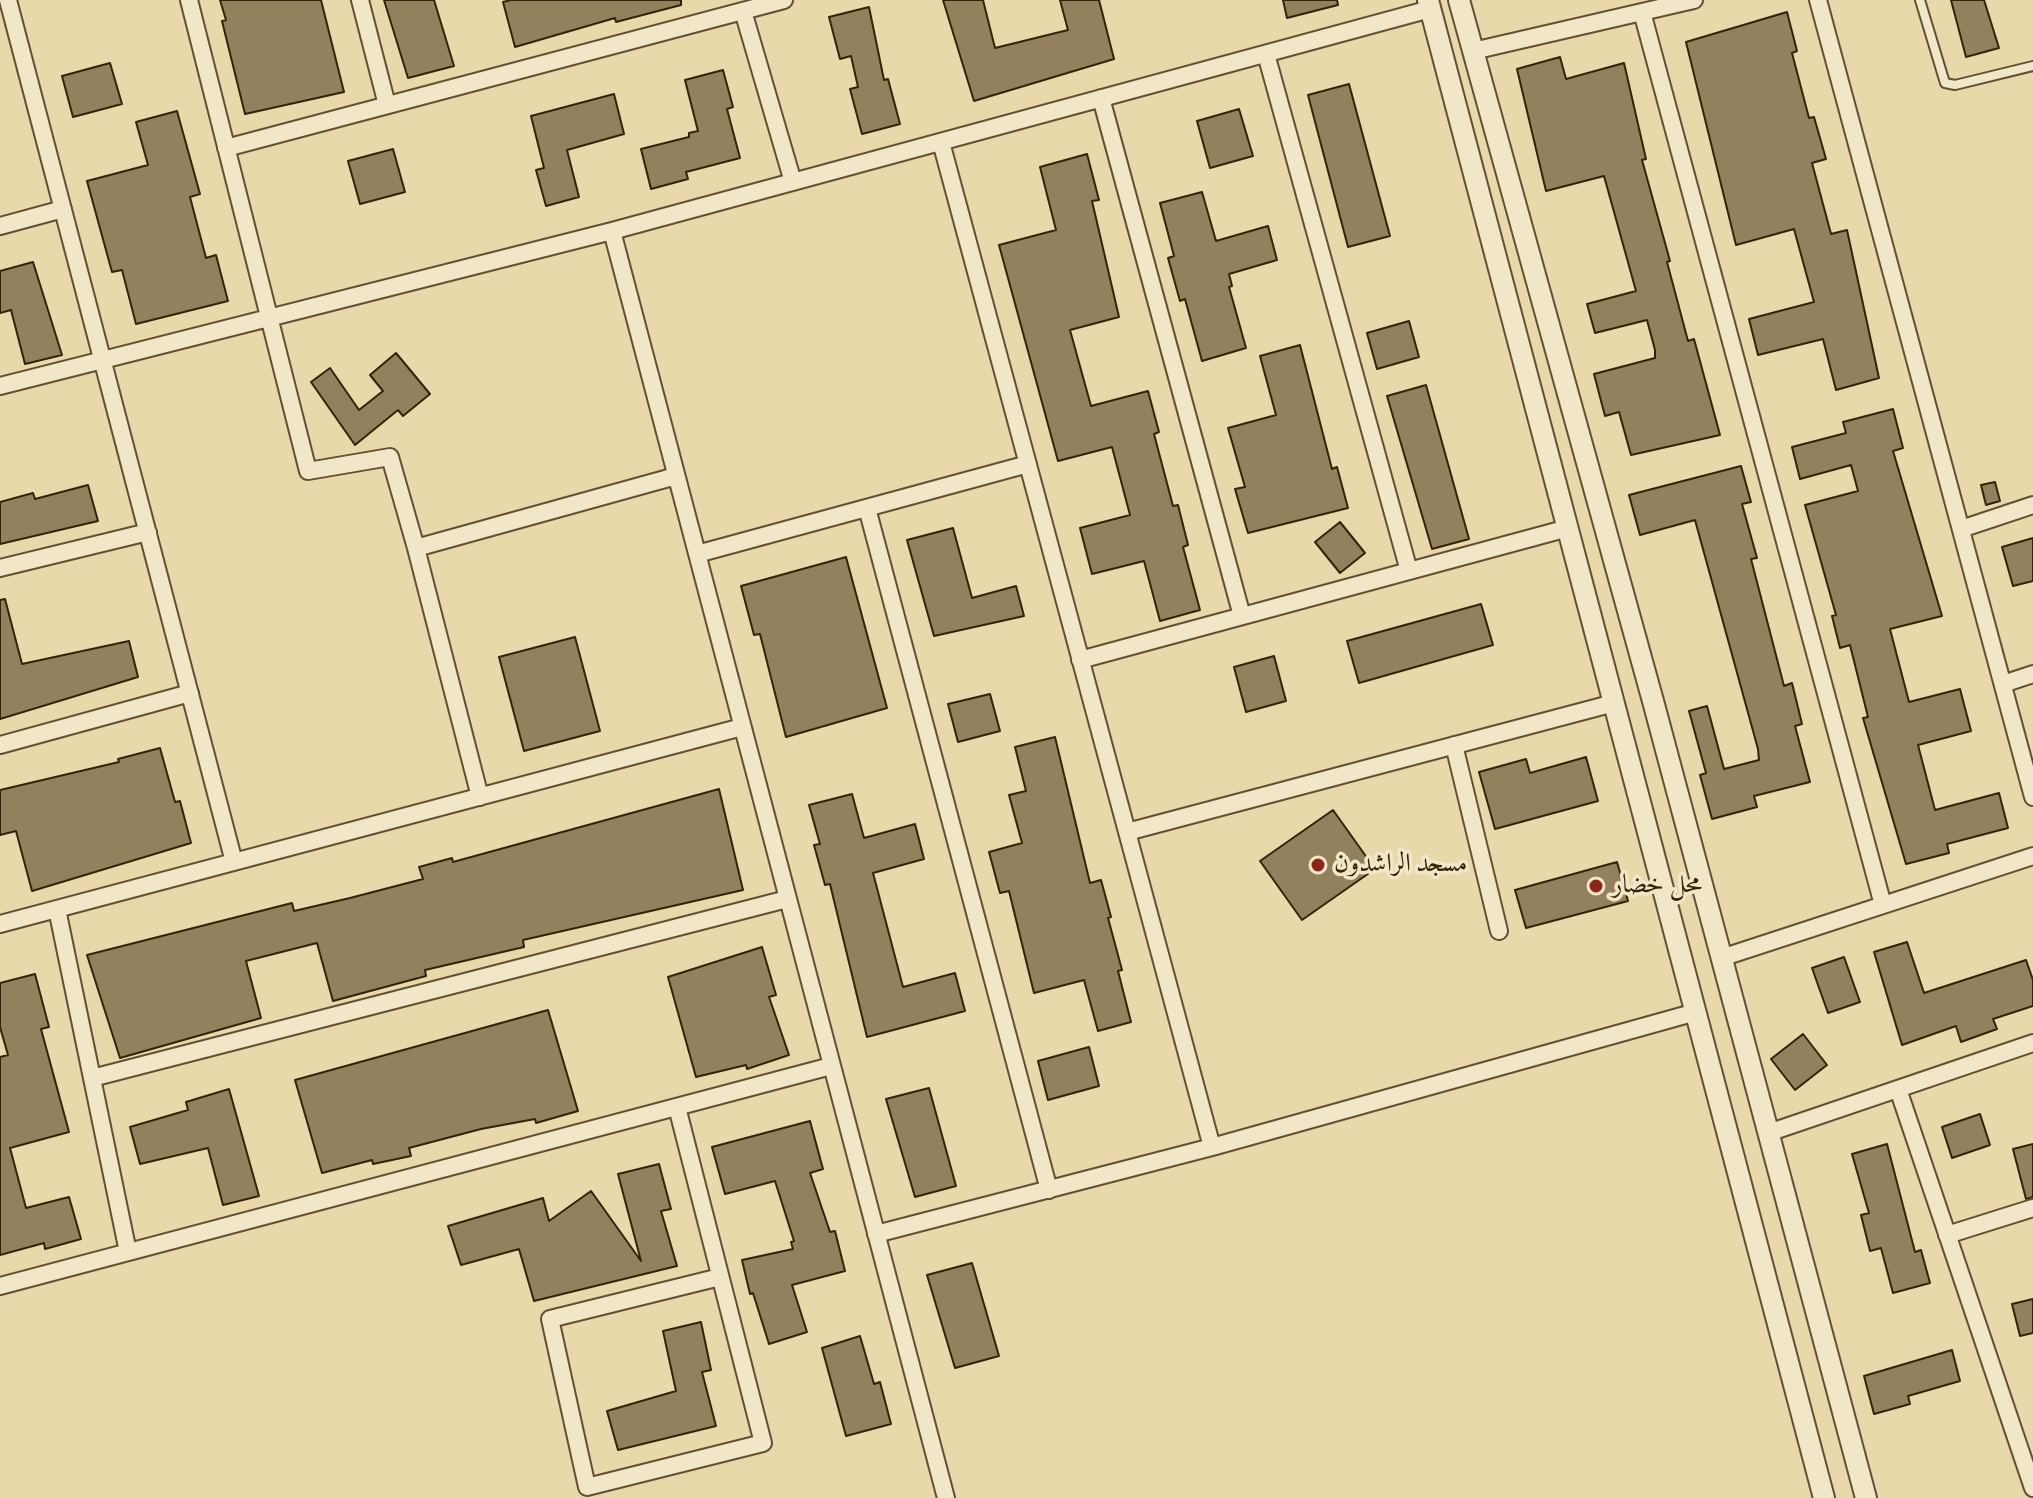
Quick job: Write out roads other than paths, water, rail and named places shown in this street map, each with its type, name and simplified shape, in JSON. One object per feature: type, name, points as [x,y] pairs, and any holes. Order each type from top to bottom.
[{"type":"street","points":[[8,0],[234,862]]},
{"type":"street","points":[[189,0],[308,471],[390,457],[480,797]]},
{"type":"street","points":[[360,0],[387,105]]},
{"type":"street","points":[[226,148],[784,0]]},
{"type":"street","points":[[1459,0],[1866,1498]]},
{"type":"street","points":[[1473,51],[1694,0]]},
{"type":"street","points":[[1818,0],[2033,797]]},
{"type":"street","points":[[0,386],[612,231],[1266,54],[1429,5],[1824,1498]]},
{"type":"street","points":[[743,11],[793,182]]},
{"type":"street","points":[[1642,12],[1883,905]]},
{"type":"street","points":[[1266,54],[1409,571]]},
{"type":"street","points":[[1101,98],[1242,616]]},
{"type":"street","points":[[941,142],[1212,1147]]},
{"type":"street","points":[[0,226],[63,209]]},
{"type":"street","points":[[612,231],[946,1498]]},
{"type":"street","points":[[697,554],[1028,464]]},
{"type":"street","points":[[416,548],[676,476]]},
{"type":"street","points":[[1961,529],[2033,505]]},
{"type":"street","points":[[867,508],[1049,1190]]},
{"type":"street","points":[[1080,660],[1568,528]]},
{"type":"street","points":[[0,568],[148,532]]},
{"type":"street","points":[[2003,684],[2033,674]]},
{"type":"street","points":[[0,745],[190,693]]},
{"type":"street","points":[[1127,832],[1614,703]]},
{"type":"street","points":[[0,924],[742,727]]},
{"type":"street","points":[[1454,745],[1499,931]]},
{"type":"street","points":[[1721,958],[2033,856]]},
{"type":"street","points":[[92,1078],[787,899]]},
{"type":"street","points":[[57,909],[128,1252]]},
{"type":"street","points":[[876,1234],[1212,1147],[1696,1012]]},
{"type":"street","points":[[1768,1133],[2033,1043]]},
{"type":"street","points":[[0,1286],[831,1066]]},
{"type":"street","points":[[1898,1089],[2033,1488]]},
{"type":"street","points":[[677,1107],[763,1443],[587,1487],[550,1319],[720,1277]]},
{"type":"street","points":[[1947,1235],[2033,1208]]},
{"type":"lane","points":[[1920,0],[1945,83],[1955,85],[2033,66]]},
{"type":"place","name":"مسجد الراشدون","points":[[1318,865]]},
{"type":"place","name":"محل خضار","points":[[1596,886]]}]
